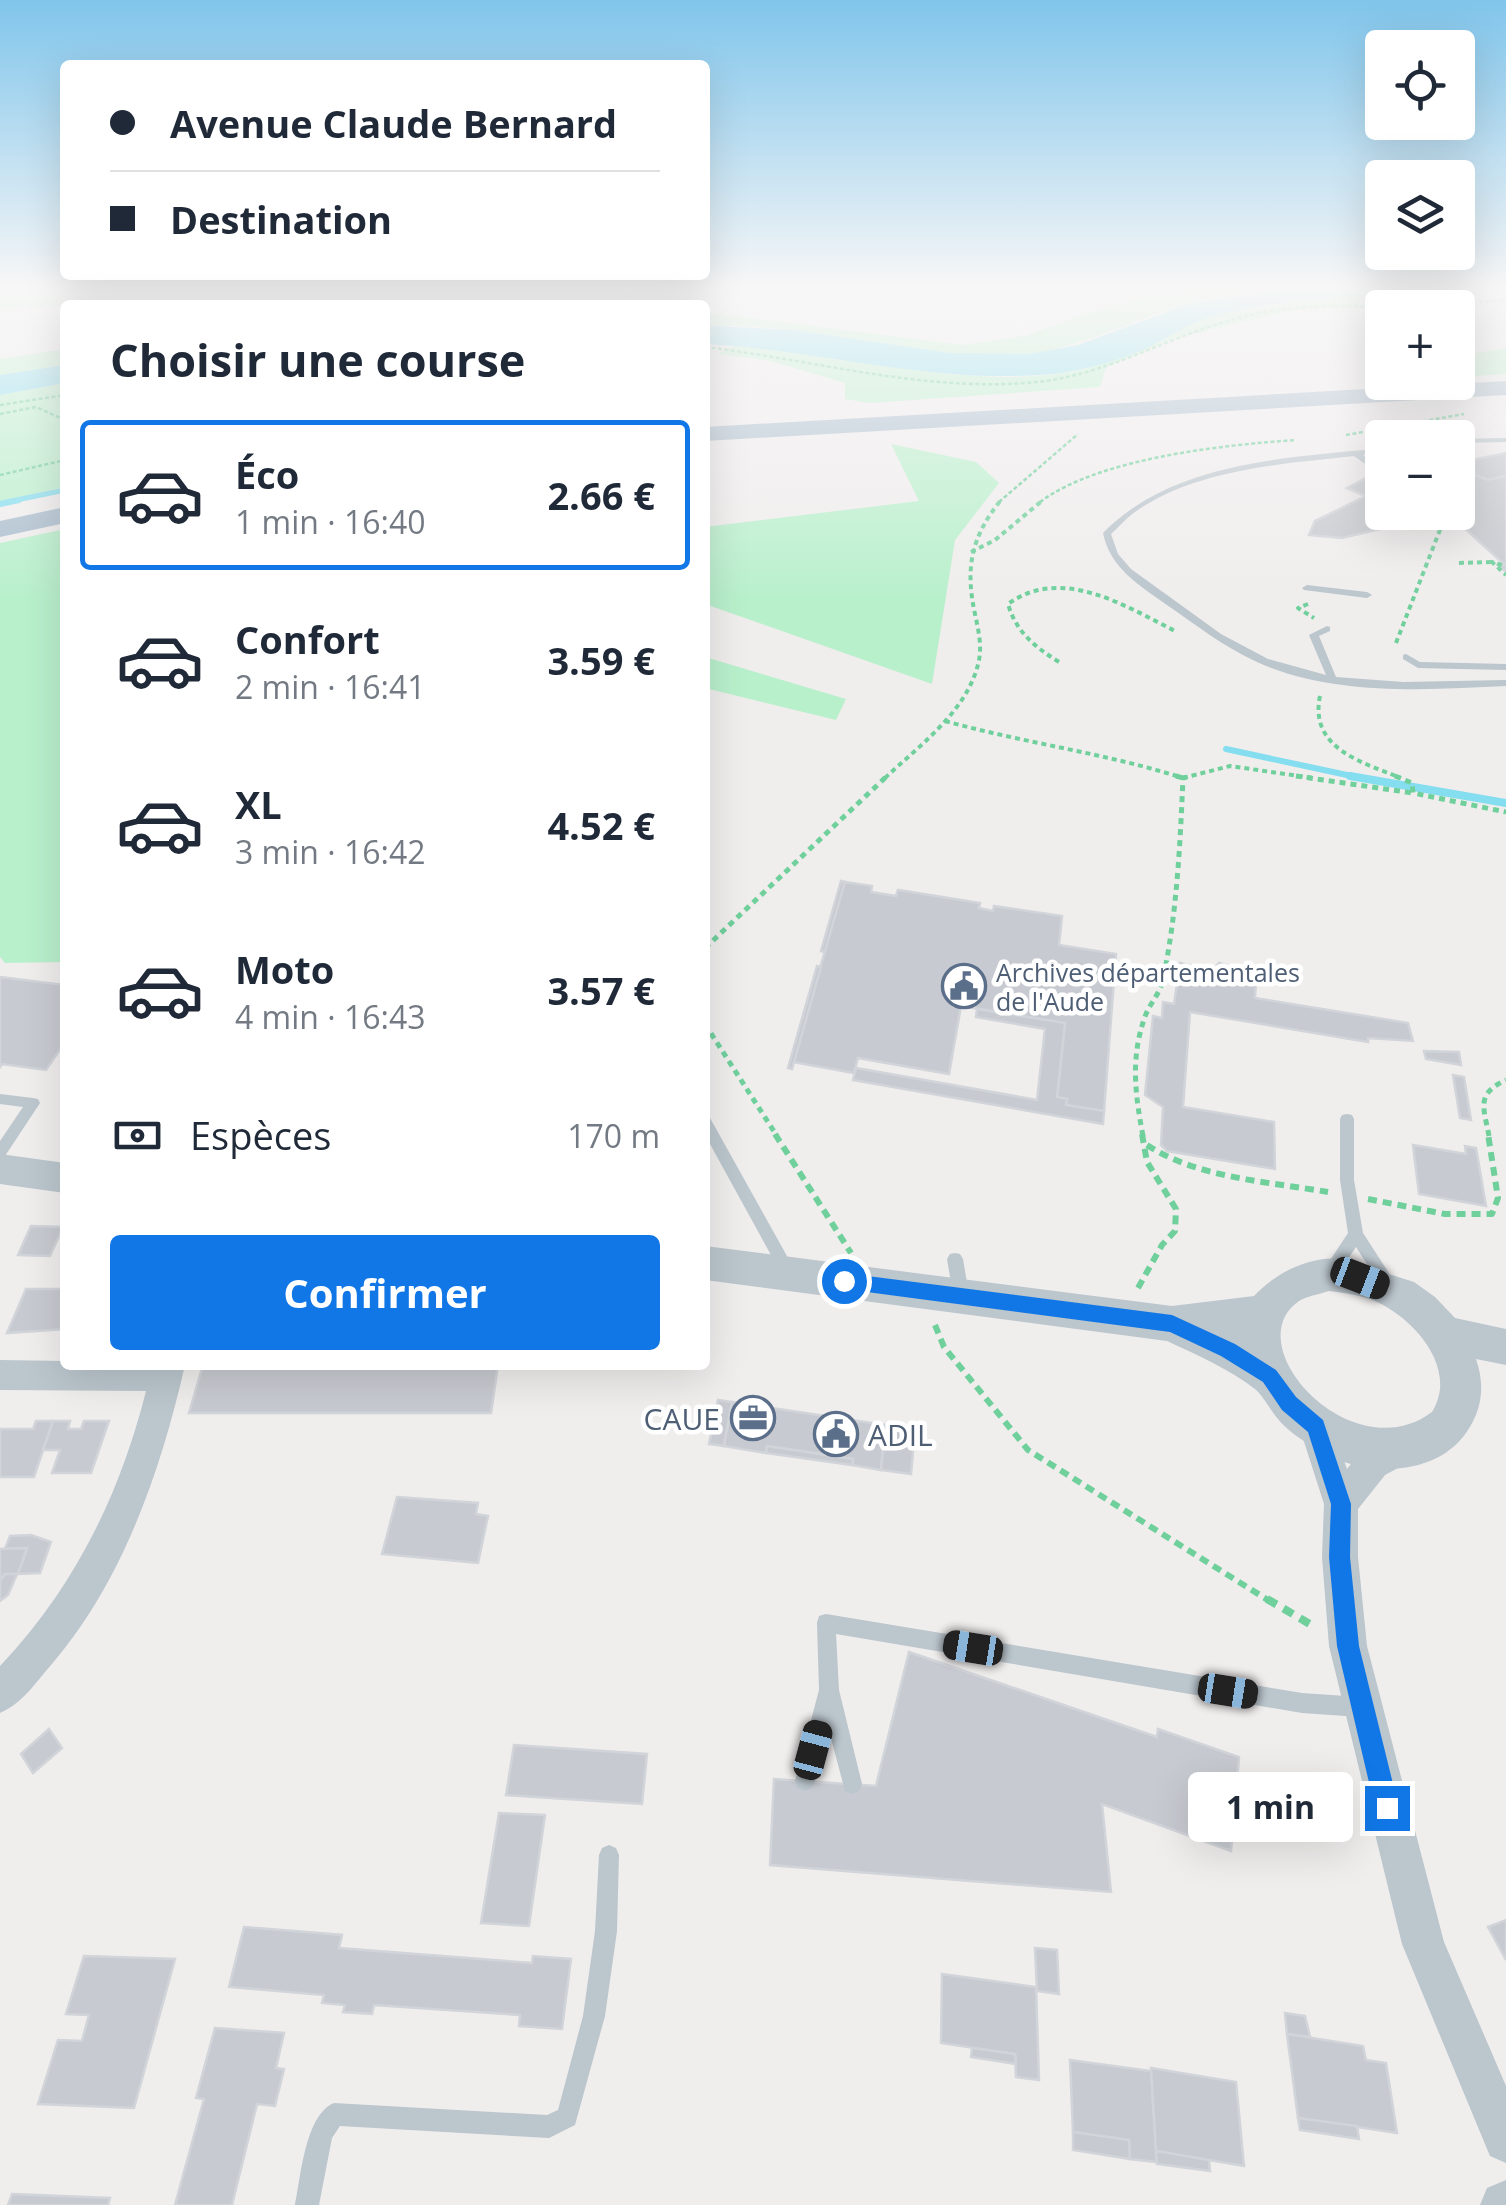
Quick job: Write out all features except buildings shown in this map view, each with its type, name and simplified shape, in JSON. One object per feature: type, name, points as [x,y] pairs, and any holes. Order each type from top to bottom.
[{"type":"main road","points":[[710,434],[1438,392]]},
{"type":"main road","points":[[0,529],[60,516]]},
{"type":"street","points":[[0,1169],[60,1177]]},
{"type":"street","points":[[710,1264],[919,1290],[958,1278],[1172,1324],[1228,1350],[1270,1376]]},
{"type":"street","points":[[1341,1504],[1373,1462],[1427,1442],[1448,1427],[1460,1405],[1462,1378],[1443,1334],[1420,1309],[1392,1290],[1360,1278],[1329,1274],[1300,1278],[1278,1292],[1264,1312],[1259,1332],[1261,1354],[1270,1376],[1289,1403],[1316,1426],[1357,1444],[1399,1450]]},
{"type":"street","points":[[1172,1324],[1220,1321],[1264,1312]]},
{"type":"street","points":[[1443,1334],[1506,1346]]},
{"type":"street","points":[[1462,1378],[1506,1356]]},
{"type":"street","points":[[0,1376],[168,1371],[137,1474],[103,1553],[52,1635],[0,1694]]},
{"type":"street","points":[[1316,1426],[1341,1504],[1340,1557],[1348,1646],[1360,1707],[1423,1944],[1506,2140]]},
{"type":"lane","points":[[1475,441],[1506,440]]},
{"type":"lane","points":[[1365,452],[1213,477],[1166,492],[1122,515],[1107,533],[1110,553],[1129,573],[1237,649],[1274,664],[1332,678],[1400,687],[1506,683]]},
{"type":"lane","points":[[1356,453],[1365,460]]},
{"type":"lane","points":[[1308,588],[1367,595]]},
{"type":"lane","points":[[1327,630],[1314,634],[1332,678]]},
{"type":"lane","points":[[1406,658],[1418,665],[1506,667]]},
{"type":"lane","points":[[0,1099],[33,1103],[0,1152]]},
{"type":"lane","points":[[1347,1120],[1347,1180],[1356,1234],[1392,1290]]},
{"type":"lane","points":[[710,1131],[788,1274]]},
{"type":"lane","points":[[1329,1274],[1356,1234]]},
{"type":"lane","points":[[852,1784],[829,1690],[826,1624],[1302,1703],[1360,1707]]},
{"type":"lane","points":[[805,1781],[829,1690]]},
{"type":"lane","points":[[306,2205],[321,2134],[334,2114],[549,2128],[567,2117],[594,2016],[606,1931],[608,1855]]},
{"type":"path","points":[[0,405],[60,396]]},
{"type":"path","points":[[0,414],[36,407],[60,418]]},
{"type":"path","points":[[710,940],[945,720],[962,697],[980,654],[968,573],[972,546],[988,518],[1017,482],[1070,444],[1080,432],[1077,422]]},
{"type":"path","points":[[0,474],[60,461]]},
{"type":"path","points":[[1397,640],[1441,530]]},
{"type":"path","points":[[1492,562],[1506,575]]},
{"type":"path","points":[[1458,564],[1502,565]]},
{"type":"path","points":[[1059,662],[1034,646],[1010,617],[1008,604],[1017,594],[1030,588],[1053,586],[1094,592],[1188,637]]},
{"type":"path","points":[[1304,606],[1298,608],[1313,617]]},
{"type":"path","points":[[1332,678],[1324,685],[1315,707],[1334,748],[1413,790]]},
{"type":"path","points":[[945,720],[1003,737],[1118,757],[1183,778],[1230,766],[1413,790],[1506,812]]},
{"type":"path","points":[[1133,1298],[1162,1246],[1175,1232],[1176,1209],[1148,1162],[1133,1081],[1138,1042],[1147,1012],[1162,986],[1170,942],[1180,857],[1183,778]]},
{"type":"path","points":[[710,1032],[872,1284]]},
{"type":"path","points":[[919,1290],[944,1347],[1028,1450],[1212,1568],[1348,1646]]},
{"type":"green space","points":[[60,392],[60,488],[0,502],[0,395]]},
{"type":"green space","points":[[845,392],[1029,392],[869,403],[845,399]]},
{"type":"green space","points":[[891,444],[976,462],[999,483],[955,540],[932,684],[710,606],[710,526],[919,501]]},
{"type":"green space","points":[[60,530],[60,962],[5,963],[0,957],[0,543]]},
{"type":"green space","points":[[710,658],[846,699],[836,720],[710,689]]},
{"type":"waterway","points":[[7,502],[60,491]]},
{"type":"waterway","points":[[0,504],[19,500]]},
{"type":"waterway","points":[[1226,749],[1359,778]]},
{"type":"waterway","points":[[1350,776],[1359,778]]},
{"type":"waterway","points":[[1359,778],[1506,803]]},
{"type":"place","name":"Archives départementales de l'Aude","points":[[964,986]]},
{"type":"place","name":"CAUE","points":[[753,1418]]},
{"type":"place","name":"ADIL","points":[[836,1434]]},
{"type":"route","points":[[844,1281],[1172,1324],[1228,1350],[1270,1376],[1289,1403],[1316,1426],[1341,1504],[1340,1557],[1348,1646],[1387,1808]]}]
